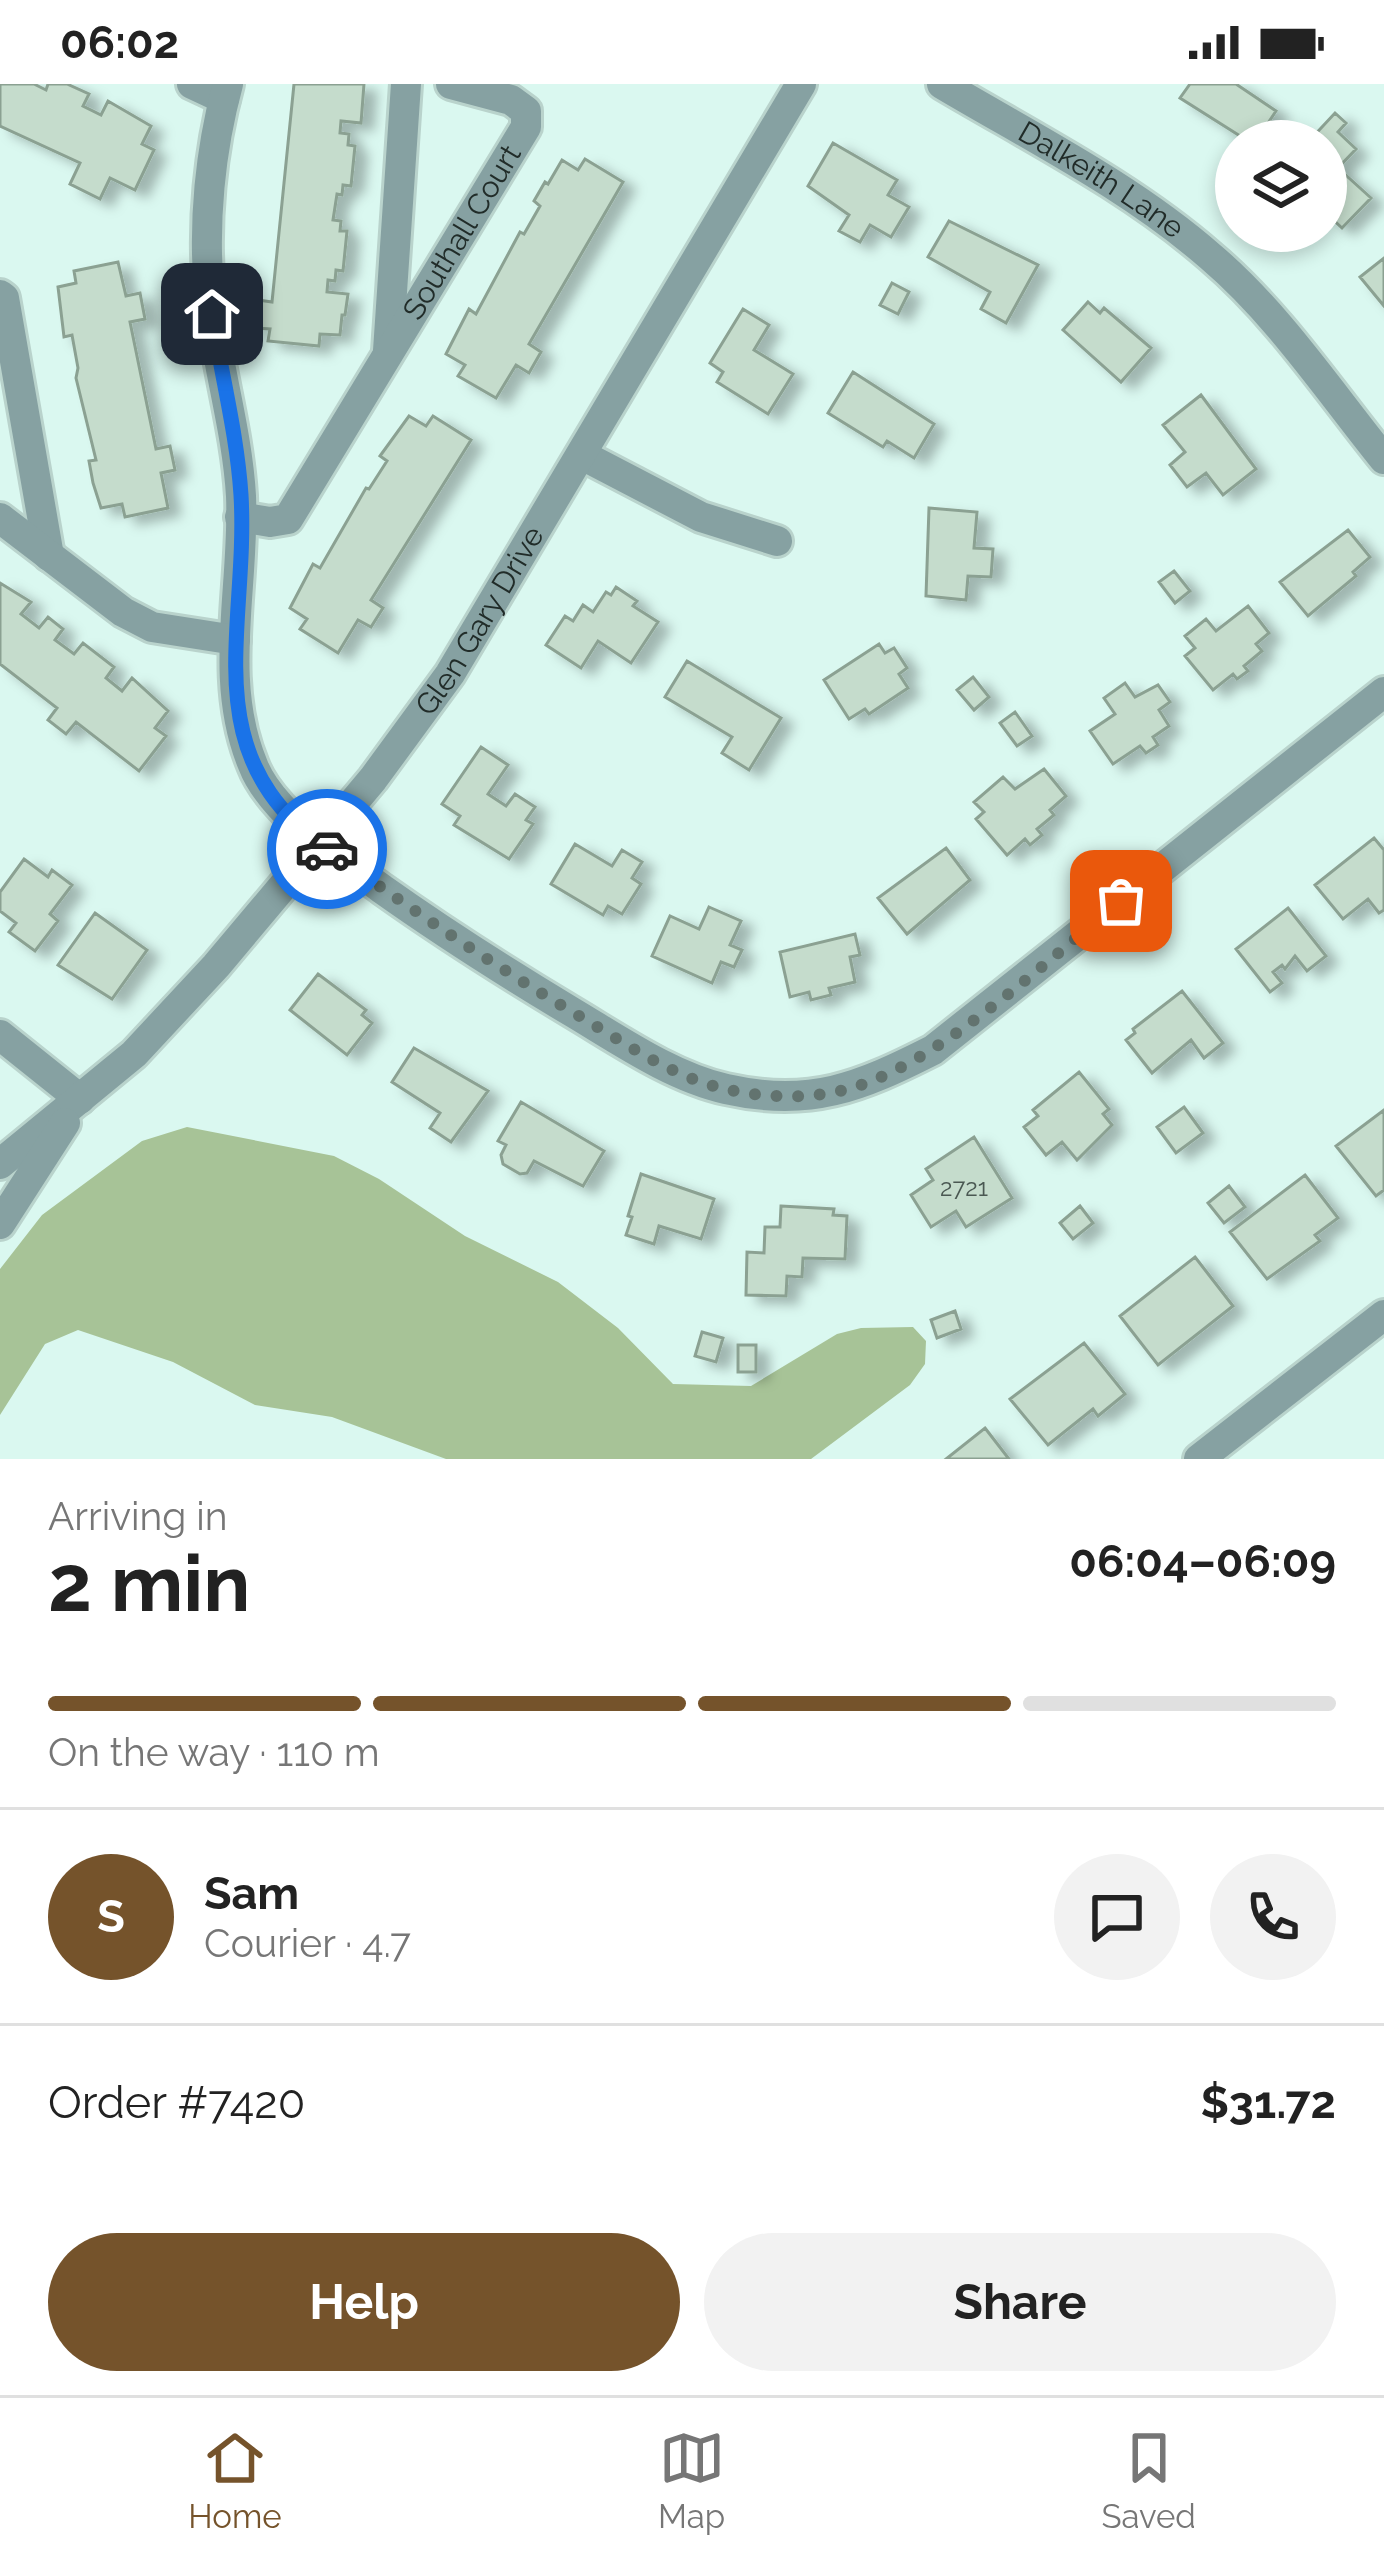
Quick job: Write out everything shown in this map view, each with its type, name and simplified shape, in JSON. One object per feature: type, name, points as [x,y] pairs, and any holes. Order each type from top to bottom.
[{"type":"street","points":[[192,84],[226,91],[208,208],[209,289],[235,435],[240,517],[234,702],[253,767],[267,790],[318,843],[468,950],[697,1081],[727,1090],[808,1096],[864,1084],[933,1050],[1384,692]]},
{"type":"street","name":"Southall Court","points":[[388,357],[406,84]]},
{"type":"street","name":"Southall Court","points":[[240,517],[270,522],[288,519],[526,127],[526,111],[511,100],[451,84]]},
{"type":"street","name":"Glen Gary Drive","points":[[0,1165],[148,1040],[373,779],[450,674],[801,84]]},
{"type":"street","name":"Dalkeith Lane","points":[[942,84],[1132,197],[1212,257],[1274,322],[1384,459]]},
{"type":"street","points":[[0,295],[50,556]]},
{"type":"street","points":[[583,455],[701,517],[778,541]]},
{"type":"street","points":[[0,518],[123,612],[152,628],[235,640]]},
{"type":"street","points":[[0,1035],[80,1099]]},
{"type":"street","name":"Glen Gary Drive","points":[[0,1224],[80,1099]]},
{"type":"street","points":[[1199,1459],[1384,1315]]},
{"type":"green space","points":[[187,1127],[334,1156],[379,1179],[465,1236],[558,1282],[618,1328],[673,1384],[751,1386],[837,1334],[861,1328],[913,1327],[926,1341],[925,1364],[910,1385],[811,1459],[446,1459],[332,1417],[255,1405],[173,1362],[78,1330],[45,1344],[0,1415],[0,1269],[42,1215],[142,1141]]},
{"type":"building","points":[[0,84],[34,84],[46,90],[48,84],[67,84],[89,94],[83,106],[101,115],[108,101],[151,126],[142,144],[154,150],[135,190],[110,178],[100,199],[70,184],[80,163],[0,126]]},
{"type":"building","points":[[294,84],[364,84],[361,123],[341,121],[340,133],[349,134],[348,145],[355,146],[351,186],[343,185],[342,195],[337,194],[333,220],[341,221],[340,231],[347,231],[343,271],[336,270],[335,281],[328,280],[327,292],[348,294],[345,315],[340,335],[320,334],[319,346],[268,341],[270,329],[255,328],[258,300],[272,302]]},
{"type":"building","points":[[1190,84],[1236,84],[1276,111],[1270,120],[1215,120],[1180,98]]},
{"type":"building","points":[[833,143],[897,180],[888,195],[909,207],[891,237],[870,225],[860,242],[839,231],[849,215],[808,186]]},
{"type":"building","points":[[585,159],[623,182],[529,344],[541,352],[529,373],[516,365],[496,398],[458,376],[465,365],[446,354],[469,309],[476,314],[520,232],[524,234],[540,206],[534,201],[545,182],[562,160],[578,170]]},
{"type":"building","points":[[1347,176],[1371,198],[1347,223]]},
{"type":"building","points":[[949,221],[1038,265],[1006,323],[981,309],[990,292],[928,257]]},
{"type":"building","points":[[1384,258],[1384,306],[1360,277]]},
{"type":"building","points":[[118,262],[126,296],[140,293],[145,319],[130,322],[156,449],[170,446],[175,470],[161,473],[168,508],[125,517],[122,504],[101,508],[93,483],[89,461],[96,460],[76,378],[72,335],[64,337],[58,287],[76,283],[74,271]]},
{"type":"building","points":[[892,283],[909,292],[898,314],[880,305]]},
{"type":"building","points":[[1088,302],[1100,313],[1104,308],[1151,348],[1121,382],[1063,330]]},
{"type":"building","points":[[743,309],[769,325],[754,350],[793,374],[768,414],[717,382],[723,372],[710,363]]},
{"type":"building","points":[[853,372],[934,424],[914,458],[887,441],[883,447],[828,413]]},
{"type":"building","points":[[1201,395],[1256,469],[1223,495],[1206,473],[1187,487],[1170,465],[1185,452],[1163,425]]},
{"type":"building","points":[[409,416],[426,426],[433,416],[471,440],[371,600],[383,608],[371,627],[358,620],[338,653],[300,629],[307,619],[290,608],[313,564],[320,568],[387,461],[380,456]]},
{"type":"building","points":[[929,508],[977,512],[974,548],[993,549],[991,577],[968,576],[966,600],[926,596]]},
{"type":"building","points":[[1348,530],[1370,557],[1353,572],[1356,576],[1308,616],[1280,582]]},
{"type":"building","points":[[1174,571],[1190,591],[1175,603],[1159,582]]},
{"type":"building","points":[[0,583],[31,602],[21,614],[39,628],[48,617],[63,629],[55,640],[74,654],[83,643],[114,667],[106,678],[122,691],[132,678],[168,711],[155,728],[166,736],[139,771],[76,722],[66,734],[48,720],[57,708],[0,664]]},
{"type":"building","points":[[616,587],[637,601],[633,606],[658,622],[631,663],[598,641],[581,668],[546,645],[565,616],[573,621],[583,605],[593,612],[606,592],[611,595]]},
{"type":"building","points":[[1248,606],[1269,633],[1256,644],[1262,651],[1244,666],[1248,671],[1237,679],[1233,674],[1213,690],[1185,656],[1195,648],[1185,636],[1206,619],[1216,631]]},
{"type":"building","points":[[879,644],[885,653],[894,648],[907,668],[899,674],[908,688],[869,714],[865,709],[849,719],[824,680]]},
{"type":"building","points":[[687,661],[781,718],[749,770],[722,753],[732,737],[665,697]]},
{"type":"building","points":[[973,677],[989,697],[974,710],[957,690]]},
{"type":"building","points":[[1125,683],[1135,697],[1158,685],[1170,702],[1159,710],[1169,726],[1153,737],[1158,745],[1146,753],[1140,746],[1113,764],[1090,731],[1115,714],[1104,698]]},
{"type":"building","points":[[1015,712],[1032,736],[1017,746],[1000,723]]},
{"type":"building","points":[[481,747],[508,765],[488,794],[506,806],[515,794],[535,807],[526,820],[533,824],[509,859],[454,825],[460,816],[442,804]]},
{"type":"building","points":[[1044,769],[1066,796],[1037,829],[1042,835],[1030,845],[1025,839],[1007,855],[976,819],[984,812],[974,802],[1003,777],[1015,789]]},
{"type":"building","points":[[1374,838],[1384,850],[1384,910],[1379,913],[1368,899],[1343,919],[1315,885]]},
{"type":"building","points":[[575,844],[612,866],[622,850],[642,862],[632,878],[641,884],[622,914],[608,906],[603,915],[551,884]]},
{"type":"building","points":[[946,848],[970,880],[907,934],[878,898]]},
{"type":"building","points":[[24,859],[48,877],[52,870],[72,885],[50,914],[58,921],[35,951],[9,932],[16,923],[0,911],[0,892]]},
{"type":"building","points":[[709,907],[741,921],[730,945],[742,950],[734,967],[721,962],[712,983],[652,956],[670,916],[699,929]]},
{"type":"building","points":[[1288,908],[1326,956],[1307,971],[1295,956],[1285,969],[1282,965],[1273,972],[1282,983],[1270,992],[1236,949]]},
{"type":"building","points":[[95,913],[147,950],[112,999],[58,965]]},
{"type":"building","points":[[855,934],[860,955],[850,957],[855,982],[829,988],[831,995],[811,1000],[809,992],[790,997],[780,952]]},
{"type":"building","points":[[318,974],[366,1010],[362,1015],[372,1023],[347,1055],[290,1010]]},
{"type":"building","points":[[1182,991],[1223,1043],[1204,1058],[1191,1040],[1152,1073],[1126,1040],[1135,1033],[1133,1029]]},
{"type":"building","points":[[414,1048],[488,1091],[451,1142],[430,1128],[440,1113],[392,1082]]},
{"type":"building","points":[[1079,1072],[1109,1109],[1103,1114],[1112,1125],[1077,1160],[1062,1142],[1046,1155],[1024,1127],[1038,1116],[1033,1110]]},
{"type":"building","points":[[521,1102],[604,1151],[583,1186],[534,1161],[527,1173],[520,1174],[503,1164],[506,1145],[498,1141]]},
{"type":"building","points":[[1184,1107],[1203,1133],[1176,1153],[1157,1127]]},
{"type":"building","points":[[1384,1110],[1384,1190],[1376,1196],[1336,1146]]},
{"type":"building","points":[[974,1137],[1012,1198],[966,1227],[956,1211],[931,1227],[911,1195],[933,1180],[926,1169]]},
{"type":"building","points":[[641,1174],[714,1199],[701,1239],[659,1226],[654,1244],[626,1235]]},
{"type":"building","points":[[1305,1175],[1338,1218],[1315,1235],[1320,1241],[1267,1279],[1230,1232]]},
{"type":"building","points":[[1229,1186],[1245,1207],[1224,1223],[1208,1203]]},
{"type":"building","points":[[781,1206],[834,1209],[833,1215],[847,1216],[845,1259],[803,1258],[802,1277],[787,1276],[786,1296],[746,1295],[747,1252],[764,1253],[765,1227],[780,1227]]},
{"type":"building","points":[[1080,1206],[1093,1223],[1073,1239],[1060,1223]]},
{"type":"building","points":[[1195,1257],[1233,1306],[1158,1365],[1120,1316]]},
{"type":"building","points":[[955,1311],[961,1329],[937,1338],[931,1320]]},
{"type":"building","points":[[702,1332],[723,1338],[716,1362],[695,1356]]},
{"type":"building","points":[[1084,1343],[1125,1394],[1098,1416],[1093,1409],[1048,1445],[1010,1399]]},
{"type":"building","points":[[738,1345],[756,1345],[756,1372],[738,1372]]},
{"type":"building","points":[[985,1428],[1009,1459],[946,1459]]},
{"type":"way so far","points":[[327,849],[468,950],[620,1040],[697,1081],[775,1096],[846,1090],[933,1050],[1121,901]]},
{"type":"route","points":[[212,314],[235,435],[241,499],[234,702],[253,767],[267,790],[327,849]]}]
